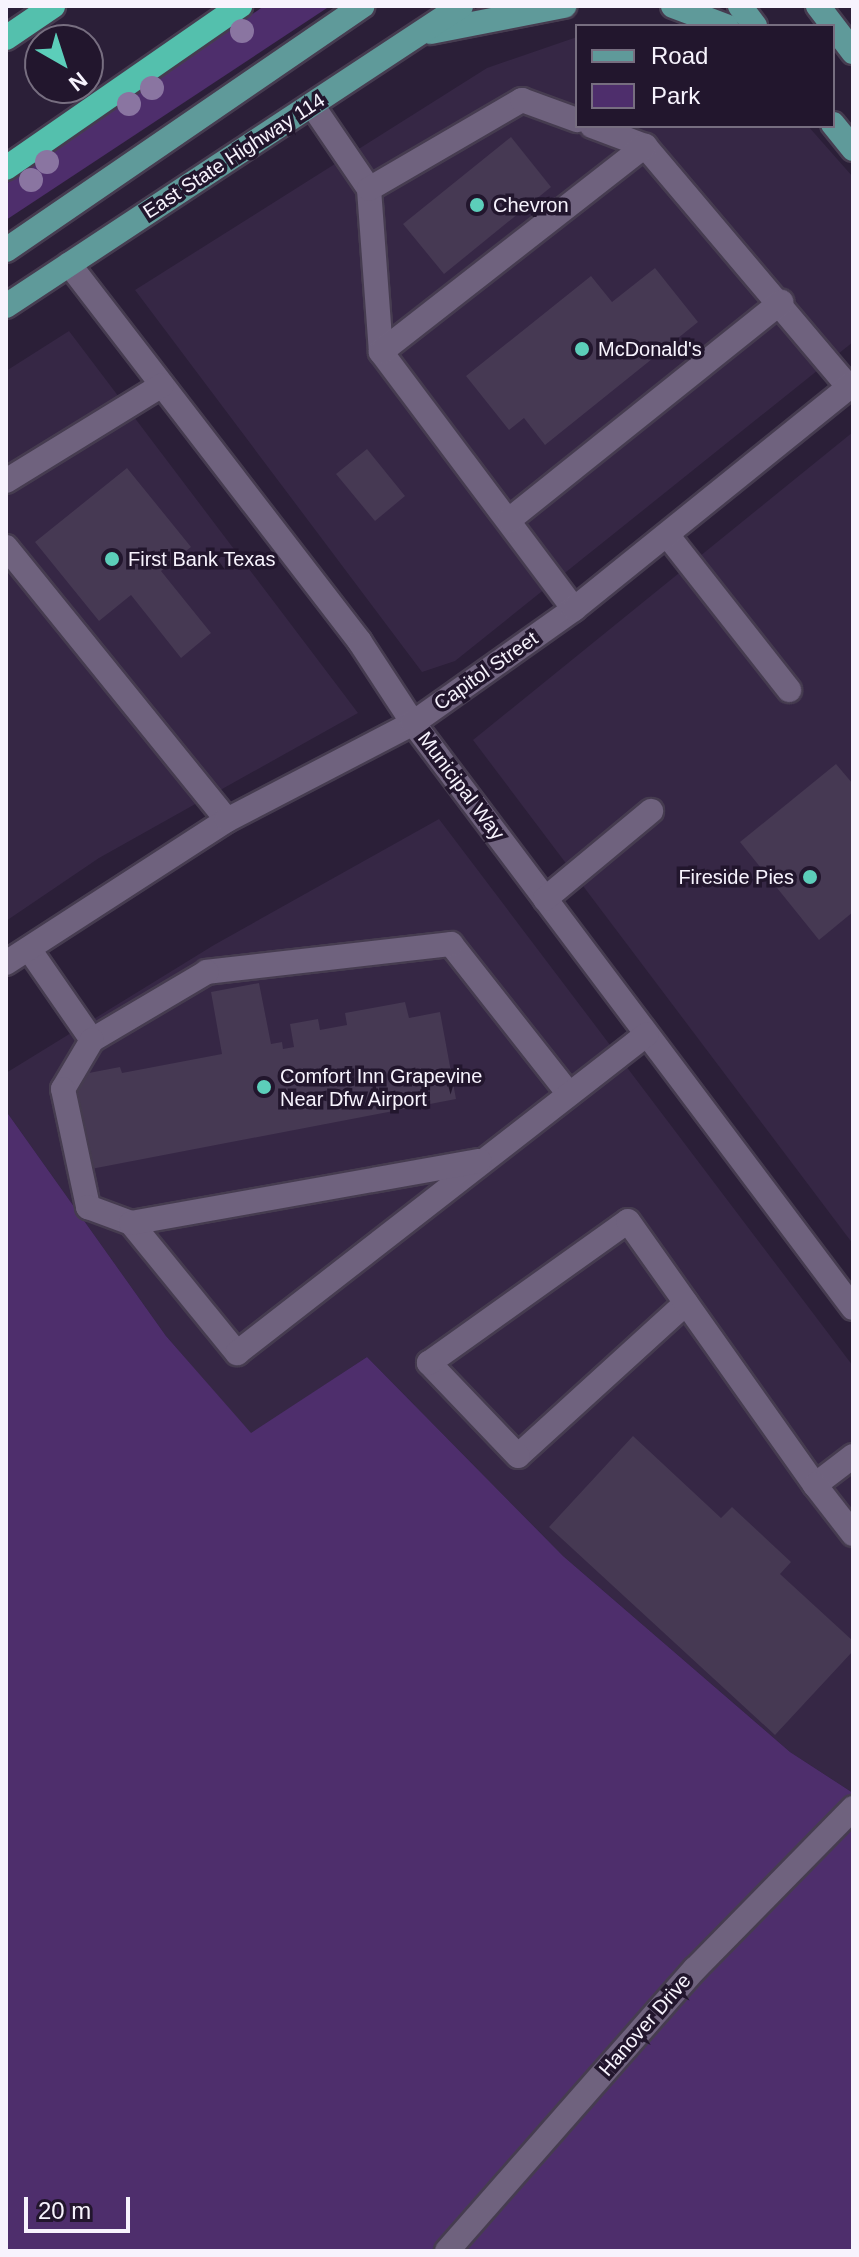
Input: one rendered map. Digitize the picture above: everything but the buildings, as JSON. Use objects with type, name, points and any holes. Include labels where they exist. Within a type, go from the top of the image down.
[{"type":"highway","points":[[6,38],[53,6]]},
{"type":"highway","points":[[6,168],[240,6]]},
{"type":"main road","points":[[6,250],[363,6]]},
{"type":"main road","name":"East State Highway 114","points":[[6,306],[461,6]]},
{"type":"main road","points":[[421,34],[564,6]]},
{"type":"main road","points":[[673,6],[721,24]]},
{"type":"main road","points":[[740,6],[754,24]]},
{"type":"main road","points":[[835,27],[853,52]]},
{"type":"main road","points":[[835,126],[853,149]]},
{"type":"street","points":[[369,189],[522,100],[575,119]]},
{"type":"street","points":[[312,105],[369,189],[381,352],[574,609]]},
{"type":"street","points":[[597,128],[645,146],[851,385]]},
{"type":"street","points":[[381,352],[645,146]]},
{"type":"street","name":"Municipal Way","points":[[69,264],[360,642],[413,723],[853,1308]]},
{"type":"street","points":[[509,520],[781,302]]},
{"type":"street","points":[[6,481],[162,385]]},
{"type":"street","name":"Capitol Street","points":[[6,963],[227,820],[413,723],[574,609],[851,385]]},
{"type":"street","points":[[668,536],[789,690]]},
{"type":"street","points":[[6,547],[227,820]]},
{"type":"street","points":[[545,899],[651,811]]},
{"type":"street","points":[[569,1094],[451,944],[207,972],[92,1040],[63,1089],[88,1207],[131,1223],[237,1353],[647,1034]]},
{"type":"street","points":[[29,949],[92,1040]]},
{"type":"street","points":[[131,1223],[486,1160]]},
{"type":"street","points":[[686,1303],[518,1456],[429,1363],[628,1221],[853,1534]]},
{"type":"street","points":[[815,1485],[853,1456]]},
{"type":"street","name":"Hanover Drive","points":[[447,2251],[695,1969],[853,1808]]},
{"type":"shaded area","points":[[575,38],[575,128],[810,128],[853,177],[853,342],[455,661],[422,672],[135,290],[487,68]]},
{"type":"shaded area","points":[[69,331],[358,713],[99,858],[6,921],[6,371]]},
{"type":"shaded area","points":[[853,432],[853,1244],[473,740]]},
{"type":"shaded area","points":[[439,819],[853,1366],[853,1793],[790,1752],[563,1556],[367,1357],[251,1434],[166,1336],[6,1111],[6,1073],[214,945]]},
{"type":"green space","points":[[264,6],[330,6],[6,220],[6,184]]},
{"type":"green space","points":[[6,1111],[166,1336],[251,1433],[367,1357],[563,1556],[790,1752],[853,1793],[853,2251],[6,2251]]},
{"type":"place","name":"Chevron","points":[[477,205]]},
{"type":"place","name":"McDonald's","points":[[582,349]]},
{"type":"place","name":"First Bank Texas","points":[[112,559]]},
{"type":"place","name":"Fireside Pies","points":[[810,877]]},
{"type":"place","name":"Comfort Inn Grapevine Near Dfw Airport","points":[[264,1087]]}]
